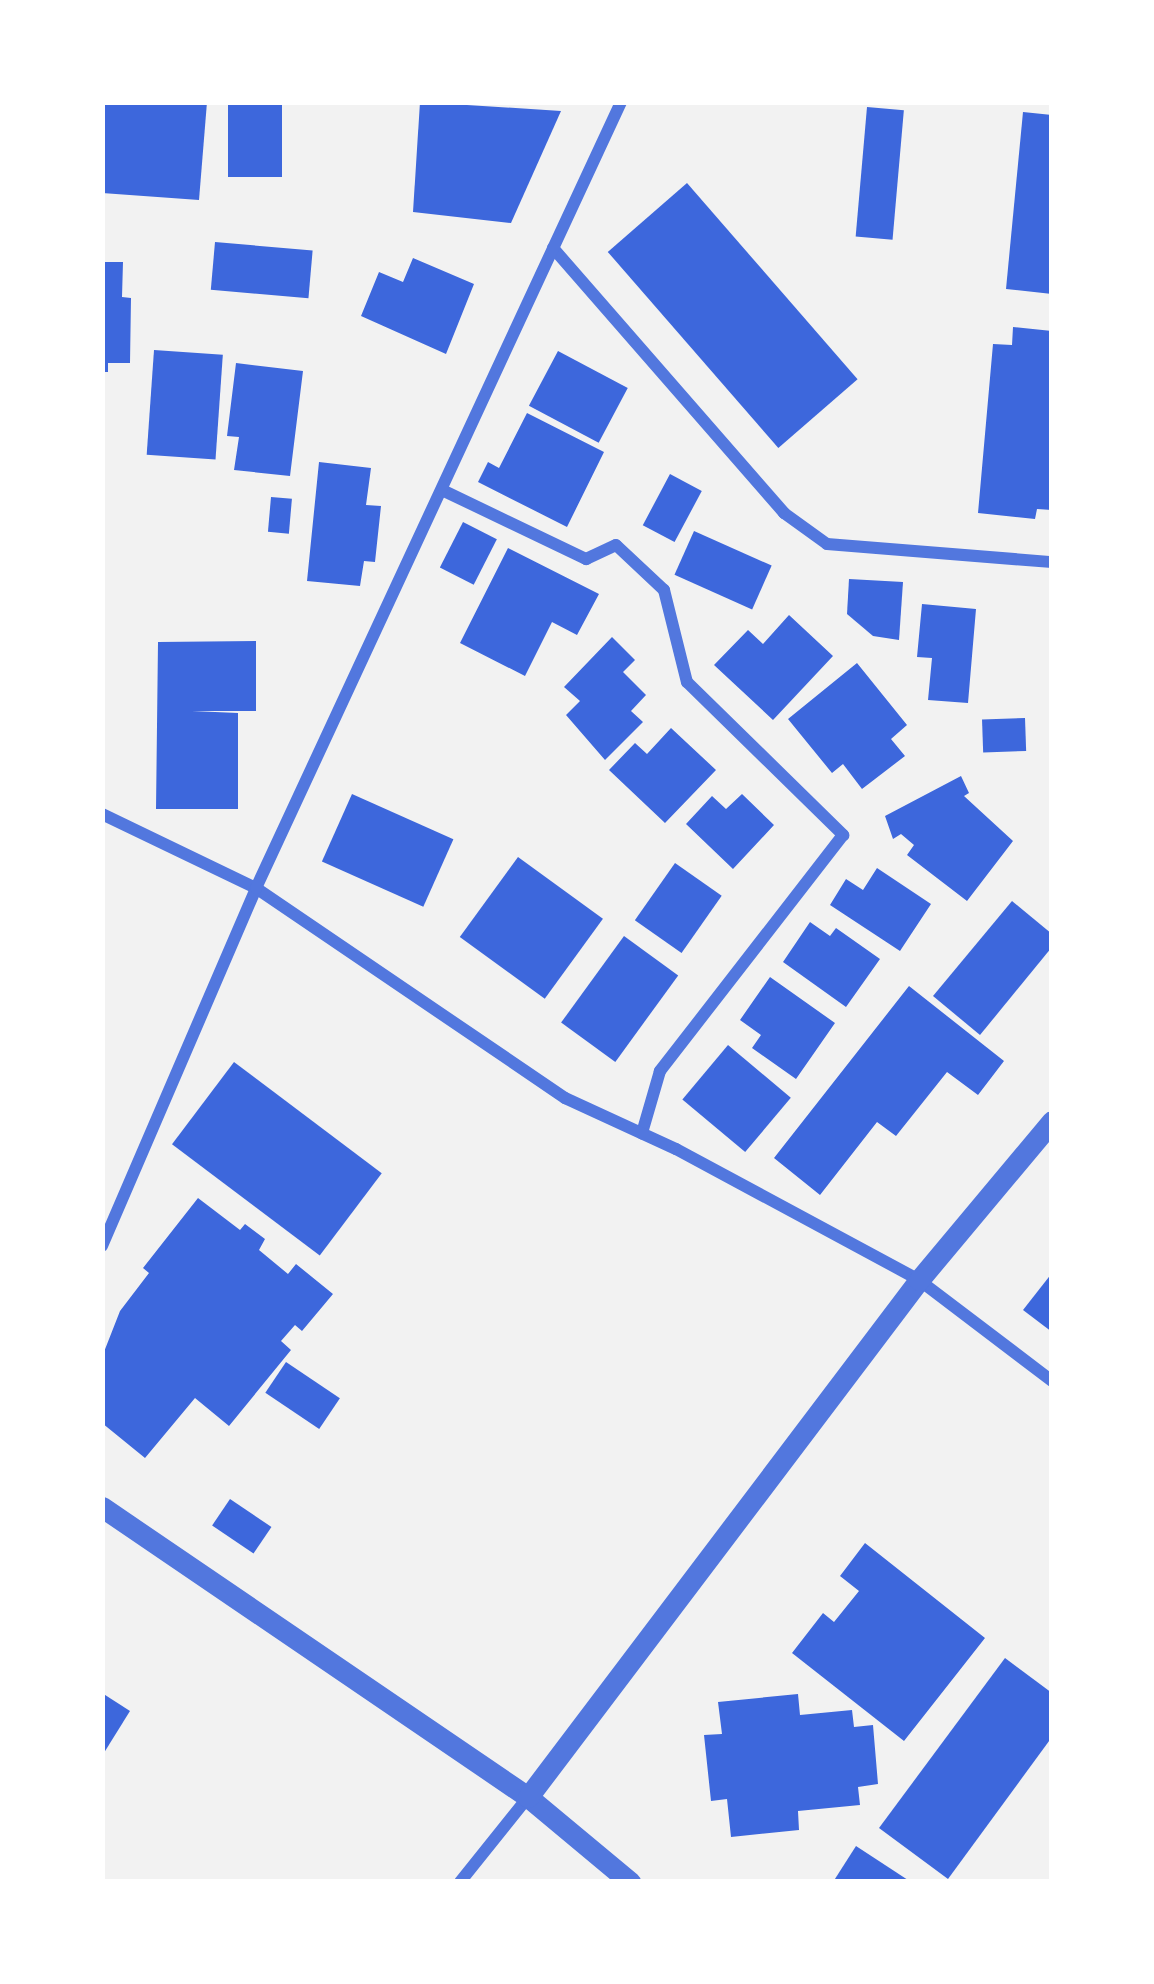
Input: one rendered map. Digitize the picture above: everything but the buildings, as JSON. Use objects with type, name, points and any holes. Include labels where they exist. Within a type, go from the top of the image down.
[{"type":"street","points":[[102,1246],[256,888],[621,102]]},
{"type":"street","points":[[553,248],[784,513],[827,544],[1052,562]]},
{"type":"street","points":[[442,490],[586,559],[616,545],[664,590],[687,682],[843,836],[660,1071],[642,1133]]},
{"type":"street","points":[[102,814],[256,888],[566,1098],[642,1133],[919,1280],[1052,1382]]},
{"type":"street","points":[[460,1882],[919,1280],[1052,1121]]},
{"type":"street","points":[[102,1507],[528,1797],[630,1882]]}]
